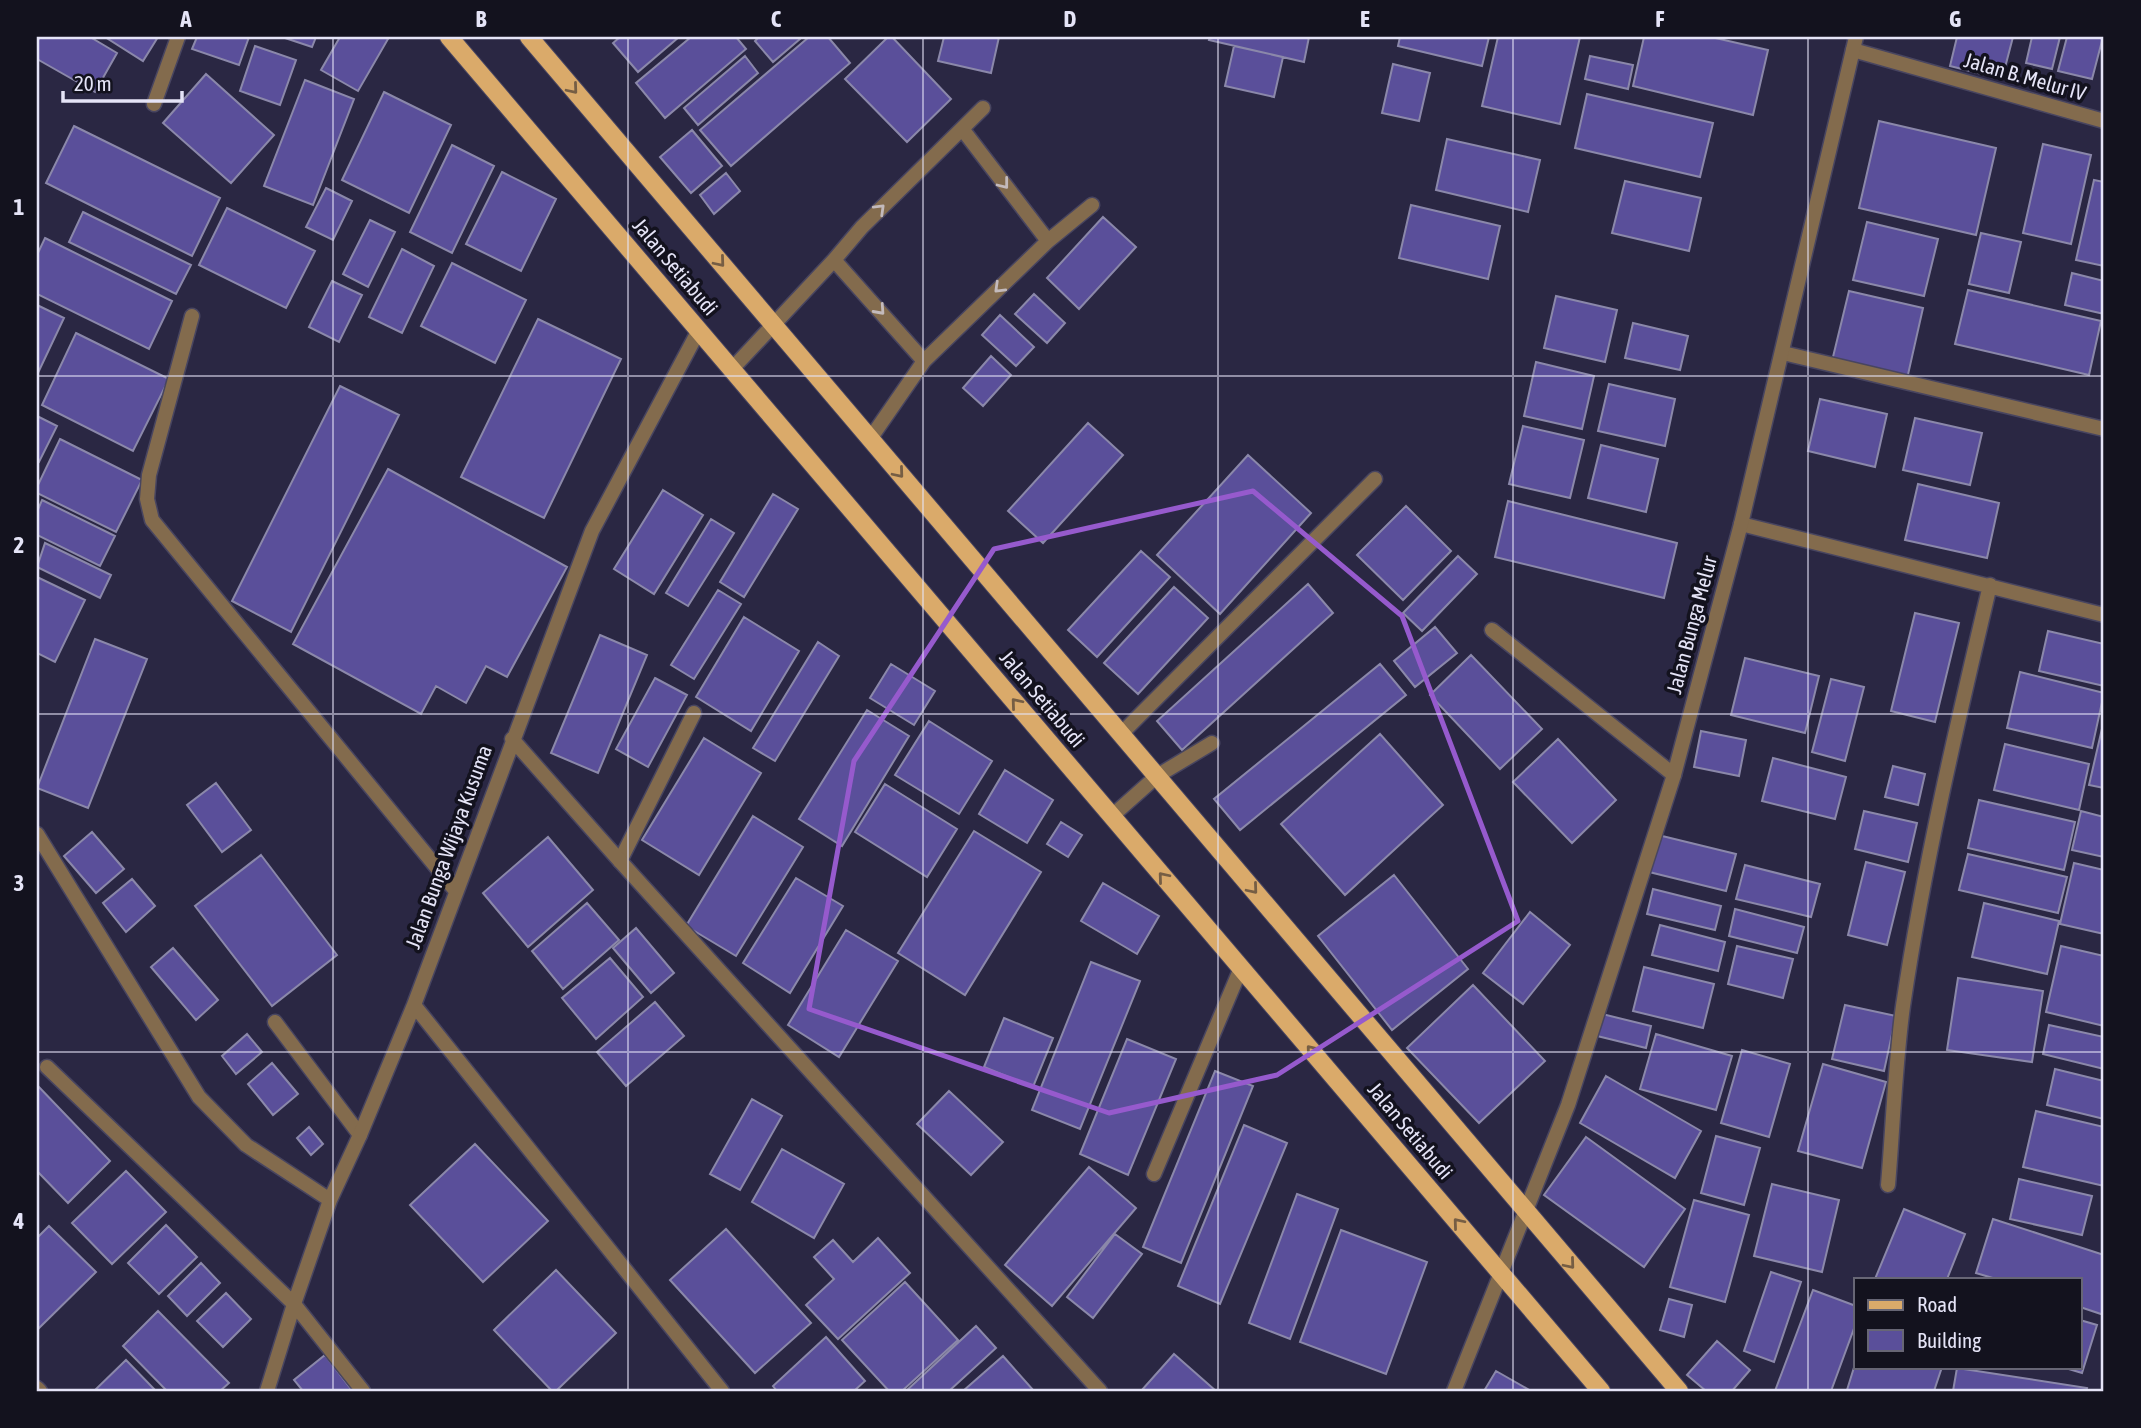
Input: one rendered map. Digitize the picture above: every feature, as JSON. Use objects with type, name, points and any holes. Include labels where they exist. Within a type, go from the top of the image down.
[{"type":"main road","name":"Jalan Setiabudi","points":[[449,37],[1601,1391]]},
{"type":"main road","name":"Jalan Setiabudi","points":[[529,37],[1679,1391]]},
{"type":"street","points":[[154,104],[178,37]]},
{"type":"street","name":"Jalan B. Melur IV","points":[[1855,44],[2104,121]]},
{"type":"street","name":"Jalan Bunga Melur","points":[[1454,1391],[1568,1105],[1674,775],[1741,524],[1855,44]]},
{"type":"street","points":[[732,369],[862,227],[983,108]]},
{"type":"street","points":[[963,130],[1048,241]]},
{"type":"street","points":[[870,439],[924,361],[1048,241],[1093,205]]},
{"type":"street","points":[[834,260],[924,361]]},
{"type":"street","points":[[192,316],[149,475],[147,499],[152,520],[456,891]]},
{"type":"street","name":"Jalan Bunga Wijaya Kusuma","points":[[267,1391],[330,1200],[414,1005],[593,530],[699,330]]},
{"type":"street","points":[[1783,353],[2104,429]]},
{"type":"street","points":[[1121,734],[1374,479]]},
{"type":"street","points":[[1741,524],[2104,614]]},
{"type":"street","points":[[1888,1185],[1903,1009],[1918,915],[1952,743],[1990,585]]},
{"type":"street","points":[[1492,630],[1674,775]]},
{"type":"street","points":[[620,861],[694,713]]},
{"type":"street","points":[[512,739],[1100,1391]]},
{"type":"street","points":[[1112,816],[1157,776],[1212,743]]},
{"type":"street","points":[[37,834],[199,1097],[246,1145],[330,1200]]},
{"type":"street","points":[[1154,1174],[1241,968]]},
{"type":"street","points":[[414,1005],[722,1391]]},
{"type":"street","points":[[275,1022],[360,1135]]},
{"type":"street","points":[[47,1067],[294,1304],[363,1391]]},
{"type":"highlighted area","points":[[1253,491],[1402,616],[1518,921],[1277,1075],[1109,1113],[809,1009],[854,761],[994,549]]},
{"type":"building","points":[[40,37],[90,37],[117,53],[95,92],[37,59],[37,42]]},
{"type":"building","points":[[105,37],[158,37],[143,61]]},
{"type":"building","points":[[197,37],[249,37],[239,65],[192,49]]},
{"type":"building","points":[[282,37],[316,37],[312,47]]},
{"type":"building","points":[[340,37],[388,39],[358,91],[321,70]]},
{"type":"building","points":[[620,37],[679,37],[638,72],[613,43]]},
{"type":"building","points":[[691,37],[736,37],[746,49],[665,118],[636,83]]},
{"type":"building","points":[[759,37],[800,39],[773,62],[755,41]]},
{"type":"building","points":[[809,37],[828,37],[850,63],[731,166],[700,130]]},
{"type":"building","points":[[888,37],[892,37],[951,99],[907,142],[845,79]]},
{"type":"building","points":[[944,37],[999,37],[991,73],[938,61]]},
{"type":"building","points":[[1210,37],[1309,37],[1304,62],[1209,40]]},
{"type":"building","points":[[1400,37],[1489,37],[1482,66],[1398,46]]},
{"type":"building","points":[[1498,37],[1580,37],[1560,124],[1482,106]]},
{"type":"building","points":[[1644,37],[1711,37],[1768,50],[1753,115],[1633,86]]},
{"type":"building","points":[[1957,37],[2013,37],[2002,79],[1950,66]]},
{"type":"building","points":[[2032,37],[2060,37],[2052,69],[2026,63]]},
{"type":"building","points":[[2067,37],[2103,37],[2092,79],[2058,71]]},
{"type":"building","points":[[255,46],[296,60],[280,105],[240,91]]},
{"type":"building","points":[[1234,46],[1283,57],[1274,97],[1225,86]]},
{"type":"building","points":[[745,56],[758,73],[698,125],[684,108]]},
{"type":"building","points":[[1590,56],[1633,65],[1628,89],[1585,79]]},
{"type":"building","points":[[1393,64],[1430,73],[1419,121],[1382,113]]},
{"type":"building","points":[[206,74],[274,135],[231,183],[163,123]]},
{"type":"building","points":[[305,80],[354,99],[313,205],[264,186]]},
{"type":"building","points":[[384,92],[451,125],[409,213],[342,180]]},
{"type":"building","points":[[1587,94],[1713,123],[1700,177],[1575,148]]},
{"type":"building","points":[[1879,121],[1996,148],[1976,235],[1859,208]]},
{"type":"building","points":[[74,126],[220,198],[192,256],[46,183]]},
{"type":"building","points":[[692,130],[722,166],[691,193],[660,157]]},
{"type":"building","points":[[1447,139],[1540,160],[1528,212],[1436,190]]},
{"type":"building","points":[[2043,144],[2091,155],[2071,244],[2023,233]]},
{"type":"building","points":[[452,145],[494,166],[452,253],[410,232]]},
{"type":"building","points":[[502,172],[556,199],[521,271],[466,244]]},
{"type":"building","points":[[726,173],[740,191],[714,214],[700,195]]},
{"type":"building","points":[[2094,180],[2104,182],[2104,266],[2076,260]]},
{"type":"building","points":[[1625,181],[1701,198],[1689,251],[1612,233]]},
{"type":"building","points":[[326,188],[352,201],[333,240],[306,227]]},
{"type":"building","points":[[1411,205],[1500,226],[1488,279],[1399,258]]},
{"type":"building","points":[[227,208],[315,251],[286,308],[199,265]]},
{"type":"building","points":[[83,212],[191,265],[176,294],[69,242]]},
{"type":"building","points":[[1103,217],[1136,247],[1079,309],[1047,278]]},
{"type":"building","points":[[370,220],[395,232],[368,287],[343,274]]},
{"type":"building","points":[[1867,222],[1938,239],[1924,296],[1853,280]]},
{"type":"building","points":[[1981,233],[2021,242],[2009,293],[1969,284]]},
{"type":"building","points":[[45,238],[172,301],[149,349],[37,294],[37,255]]},
{"type":"building","points":[[402,249],[434,266],[402,333],[369,317]]},
{"type":"building","points":[[452,263],[526,300],[495,363],[421,326]]},
{"type":"building","points":[[2072,273],[2104,281],[2104,314],[2065,305]]},
{"type":"building","points":[[332,281],[362,295],[339,342],[309,327]]},
{"type":"building","points":[[1968,290],[2101,321],[2089,375],[1955,344]]},
{"type":"building","points":[[1849,291],[1923,308],[1907,379],[1832,361]]},
{"type":"building","points":[[1034,294],[1065,323],[1047,343],[1015,314]]},
{"type":"building","points":[[1556,296],[1617,310],[1605,362],[1544,348]]},
{"type":"building","points":[[37,305],[64,318],[37,375]]},
{"type":"building","points":[[1000,315],[1034,347],[1016,366],[982,335]]},
{"type":"building","points":[[538,319],[621,359],[544,518],[461,477]]},
{"type":"building","points":[[1633,323],[1688,336],[1680,370],[1625,358]]},
{"type":"building","points":[[76,333],[169,379],[133,451],[42,405]]},
{"type":"building","points":[[991,356],[1011,375],[983,406],[963,388]]},
{"type":"building","points":[[1536,362],[1594,376],[1582,429],[1524,416]]},
{"type":"building","points":[[1609,384],[1675,399],[1665,446],[1598,431]]},
{"type":"building","points":[[340,386],[399,415],[291,632],[232,601]]},
{"type":"building","points":[[1820,399],[1887,414],[1875,467],[1808,451]]},
{"type":"building","points":[[37,416],[57,426],[39,462],[37,461]]},
{"type":"building","points":[[1915,418],[1982,433],[1970,485],[1903,470]]},
{"type":"building","points":[[1088,423],[1123,455],[1043,543],[1008,511]]},
{"type":"building","points":[[1523,426],[1584,440],[1570,498],[1509,484]]},
{"type":"building","points":[[60,439],[142,480],[116,532],[37,493],[37,487]]},
{"type":"building","points":[[1601,445],[1658,459],[1646,512],[1588,498]]},
{"type":"building","points":[[1248,455],[1311,513],[1220,614],[1157,555]]},
{"type":"building","points":[[388,469],[567,567],[507,677],[486,666],[466,703],[436,686],[421,714],[293,644]]},
{"type":"building","points":[[1918,484],[1999,503],[1987,558],[1905,540]]},
{"type":"building","points":[[663,490],[703,515],[654,594],[614,569]]},
{"type":"building","points":[[773,494],[798,509],[744,597],[720,582]]},
{"type":"building","points":[[42,500],[115,536],[100,566],[37,535],[37,512]]},
{"type":"building","points":[[1508,501],[1677,543],[1664,598],[1495,557]]},
{"type":"building","points":[[1406,506],[1451,551],[1403,600],[1357,555]]},
{"type":"building","points":[[711,519],[734,533],[688,606],[666,593]]},
{"type":"building","points":[[45,543],[111,575],[100,598],[37,567]]},
{"type":"building","points":[[1141,551],[1170,577],[1097,657],[1068,630]]},
{"type":"building","points":[[1458,556],[1477,574],[1422,631],[1403,613]]},
{"type":"building","points":[[37,577],[85,600],[55,662],[37,653]]},
{"type":"building","points":[[1308,584],[1333,613],[1182,750],[1157,721]]},
{"type":"building","points":[[1174,587],[1208,618],[1138,694],[1104,663]]},
{"type":"building","points":[[718,590],[741,604],[694,679],[671,665]]},
{"type":"building","points":[[1915,613],[1959,623],[1935,722],[1891,711]]},
{"type":"building","points":[[744,617],[799,651],[751,731],[696,697]]},
{"type":"building","points":[[1435,627],[1457,653],[1415,687],[1394,661]]},
{"type":"building","points":[[2048,631],[2104,644],[2104,686],[2039,671]]},
{"type":"building","points":[[600,635],[647,655],[598,773],[551,753]]},
{"type":"building","points":[[95,639],[147,659],[88,808],[37,788]]},
{"type":"building","points":[[818,642],[839,656],[775,761],[753,748]]},
{"type":"building","points":[[1471,655],[1542,729],[1500,769],[1430,695]]},
{"type":"building","points":[[1745,658],[1819,676],[1805,733],[1731,715]]},
{"type":"building","points":[[891,664],[935,691],[914,725],[870,698]]},
{"type":"building","points":[[1380,664],[1406,695],[1240,830],[1214,799]]},
{"type":"building","points":[[2020,672],[2104,693],[2092,748],[2007,728]]},
{"type":"building","points":[[655,678],[687,695],[648,767],[616,749]]},
{"type":"building","points":[[1831,679],[1864,687],[1845,761],[1812,752]]},
{"type":"building","points":[[867,710],[909,736],[842,846],[799,819]]},
{"type":"building","points":[[2104,720],[2104,788],[2089,785]]},
{"type":"building","points":[[929,721],[992,761],[959,814],[895,775]]},
{"type":"building","points":[[1701,731],[1746,740],[1739,776],[1694,767]]},
{"type":"building","points":[[1380,734],[1443,805],[1345,895],[1281,824]]},
{"type":"building","points":[[704,738],[761,773],[699,875],[642,840]]},
{"type":"building","points":[[1558,739],[1616,800],[1572,843],[1513,782]]},
{"type":"building","points":[[2005,744],[2089,764],[2079,810],[1994,790]]},
{"type":"building","points":[[1773,758],[1846,777],[1835,819],[1762,801]]},
{"type":"building","points":[[1893,766],[1925,774],[1918,805],[1885,797]]},
{"type":"building","points":[[1005,770],[1053,800],[1027,843],[979,814]]},
{"type":"building","points":[[216,783],[251,830],[222,852],[187,805]]},
{"type":"building","points":[[885,784],[957,829],[927,877],[855,832]]},
{"type":"building","points":[[1979,800],[2075,822],[2064,870],[1968,848]]},
{"type":"building","points":[[1864,811],[1917,823],[1908,862],[1855,849]]},
{"type":"building","points":[[2081,811],[2104,817],[2104,857],[2072,850]]},
{"type":"building","points":[[753,816],[803,847],[736,956],[686,926]]},
{"type":"building","points":[[1061,822],[1082,835],[1068,857],[1047,844]]},
{"type":"building","points":[[974,831],[1041,872],[965,995],[898,953]]},
{"type":"building","points":[[92,832],[124,869],[96,893],[64,856]]},
{"type":"building","points":[[1654,834],[1736,854],[1726,891],[1645,871]]},
{"type":"building","points":[[548,837],[593,890],[528,947],[483,893]]},
{"type":"building","points":[[1968,854],[2067,877],[2058,913],[1959,890]]},
{"type":"building","points":[[261,855],[337,955],[272,1006],[195,906]]},
{"type":"building","points":[[1866,862],[1905,872],[1887,945],[1848,935]]},
{"type":"building","points":[[2074,863],[2104,870],[2104,934],[2060,924]]},
{"type":"building","points":[[1745,865],[1820,884],[1811,917],[1736,899]]},
{"type":"building","points":[[1394,875],[1468,969],[1392,1030],[1318,936]]},
{"type":"building","points":[[796,878],[843,906],[790,993],[743,963]]},
{"type":"building","points":[[132,879],[155,906],[126,932],[103,903]]},
{"type":"building","points":[[1103,883],[1159,916],[1137,954],[1081,921]]},
{"type":"building","points":[[1653,889],[1721,906],[1715,930],[1647,914]]},
{"type":"building","points":[[587,903],[619,940],[563,989],[532,951]]},
{"type":"building","points":[[1984,903],[2059,921],[2047,974],[1972,957]]},
{"type":"building","points":[[1735,909],[1804,927],[1797,953],[1729,936]]},
{"type":"building","points":[[1530,912],[1570,945],[1523,1004],[1483,973]]},
{"type":"building","points":[[1660,925],[1725,942],[1718,971],[1652,955]]},
{"type":"building","points":[[636,928],[674,973],[651,993],[613,948]]},
{"type":"building","points":[[846,930],[898,961],[839,1057],[788,1025]]},
{"type":"building","points":[[1737,946],[1793,959],[1783,998],[1728,984]]},
{"type":"building","points":[[2061,946],[2104,956],[2104,1026],[2046,1012]]},
{"type":"building","points":[[173,948],[218,1000],[196,1020],[151,967]]},
{"type":"building","points":[[610,958],[643,997],[596,1039],[562,998]]},
{"type":"building","points":[[1091,962],[1140,981],[1080,1129],[1032,1110]]},
{"type":"building","points":[[1644,967],[1714,984],[1703,1028],[1633,1011]]},
{"type":"building","points":[[1958,978],[2043,991],[2032,1062],[1947,1050]]},
{"type":"building","points":[[1473,985],[1545,1061],[1479,1123],[1407,1048]]},
{"type":"building","points":[[655,1002],[684,1036],[626,1086],[597,1052]]},
{"type":"building","points":[[1845,1005],[1896,1016],[1884,1071],[1832,1059]]},
{"type":"building","points":[[1598,1013],[1651,1026],[1646,1048],[1593,1035]]},
{"type":"building","points":[[1004,1018],[1053,1038],[1033,1087],[984,1067]]},
{"type":"building","points":[[2049,1025],[2104,1037],[2104,1069],[2043,1054]]},
{"type":"building","points":[[247,1034],[262,1052],[236,1074],[222,1056]]},
{"type":"building","points":[[1656,1034],[1732,1056],[1716,1110],[1640,1089]]},
{"type":"building","points":[[1127,1039],[1176,1059],[1128,1175],[1080,1154]]},
{"type":"building","points":[[1742,1050],[1790,1064],[1769,1137],[1721,1123]]},
{"type":"building","points":[[272,1063],[298,1094],[273,1115],[248,1084]]},
{"type":"building","points":[[1823,1064],[1886,1082],[1862,1168],[1798,1151]]},
{"type":"building","points":[[2055,1069],[2104,1081],[2104,1119],[2047,1105]]},
{"type":"building","points":[[1215,1071],[1253,1086],[1181,1263],[1143,1247]]},
{"type":"building","points":[[1606,1076],[1701,1131],[1675,1178],[1580,1123]]},
{"type":"building","points":[[37,1085],[110,1161],[68,1203],[37,1171]]},
{"type":"building","points":[[949,1091],[1003,1142],[971,1175],[917,1124]]},
{"type":"building","points":[[752,1099],[782,1116],[740,1190],[710,1174]]},
{"type":"building","points":[[2036,1111],[2104,1127],[2104,1186],[2023,1167]]},
{"type":"building","points":[[1244,1125],[1287,1143],[1220,1304],[1178,1286]]},
{"type":"building","points":[[309,1127],[323,1144],[311,1155],[297,1138]]},
{"type":"building","points":[[1716,1136],[1760,1148],[1744,1205],[1701,1193]]},
{"type":"building","points":[[1586,1137],[1685,1209],[1644,1267],[1544,1195]]},
{"type":"building","points":[[475,1144],[548,1221],[483,1282],[410,1205]]},
{"type":"building","points":[[782,1149],[844,1184],[814,1238],[752,1202]]},
{"type":"building","points":[[1089,1167],[1136,1208],[1052,1306],[1005,1265]]},
{"type":"building","points":[[126,1171],[166,1212],[112,1264],[72,1223]]},
{"type":"building","points":[[2019,1179],[2092,1196],[2082,1235],[2010,1219]]},
{"type":"building","points":[[1772,1184],[1839,1200],[1822,1272],[1754,1256]]},
{"type":"building","points":[[1297,1194],[1338,1209],[1290,1339],[1249,1323]]},
{"type":"building","points":[[1694,1200],[1749,1215],[1725,1302],[1670,1287]]},
{"type":"building","points":[[1904,1209],[1965,1234],[1947,1278],[1875,1278]]},
{"type":"building","points":[[1993,1219],[2104,1255],[2104,1315],[2082,1308],[2082,1278],[1993,1278],[1976,1273]]},
{"type":"building","points":[[166,1225],[197,1257],[159,1294],[128,1263]]},
{"type":"building","points":[[49,1226],[96,1272],[37,1330],[37,1238]]},
{"type":"building","points":[[726,1229],[811,1323],[755,1373],[670,1280]]},
{"type":"building","points":[[1341,1230],[1427,1262],[1386,1374],[1300,1342]]},
{"type":"building","points":[[1115,1234],[1142,1254],[1093,1318],[1067,1297]]},
{"type":"building","points":[[878,1238],[910,1273],[838,1339],[806,1305],[834,1279],[814,1257],[833,1240],[853,1262]]},
{"type":"building","points":[[201,1263],[220,1283],[187,1316],[168,1296]]},
{"type":"building","points":[[556,1270],[616,1333],[556,1391],[552,1391],[494,1330]]},
{"type":"building","points":[[1771,1272],[1801,1282],[1774,1362],[1744,1351]]},
{"type":"building","points":[[905,1282],[958,1340],[902,1391],[889,1391],[842,1340]]},
{"type":"building","points":[[1813,1290],[1854,1305],[1854,1328],[1831,1391],[1775,1391]]},
{"type":"building","points":[[226,1293],[251,1319],[223,1347],[197,1321]]},
{"type":"building","points":[[1669,1299],[1692,1305],[1684,1337],[1660,1330]]},
{"type":"building","points":[[158,1311],[229,1383],[220,1391],[167,1391],[123,1346]]},
{"type":"building","points":[[2082,1321],[2097,1325],[2082,1373],[2065,1368],[2082,1368]]},
{"type":"building","points":[[976,1326],[996,1348],[949,1391],[906,1391]]},
{"type":"building","points":[[826,1337],[865,1381],[854,1391],[777,1391],[773,1386]]},
{"type":"building","points":[[1717,1341],[1750,1370],[1732,1391],[1706,1391],[1687,1375]]},
{"type":"building","points":[[1174,1354],[1216,1391],[1141,1391]]},
{"type":"building","points":[[325,1355],[351,1389],[303,1391],[294,1380]]},
{"type":"building","points":[[1003,1356],[1034,1391],[963,1391]]},
{"type":"building","points":[[126,1360],[156,1391],[94,1391]]},
{"type":"building","points":[[1854,1367],[1942,1368],[1934,1391],[1847,1390]]},
{"type":"building","points":[[1957,1368],[2087,1388],[2086,1391],[1953,1391]]},
{"type":"building","points":[[1496,1371],[1531,1391],[1484,1391]]}]
